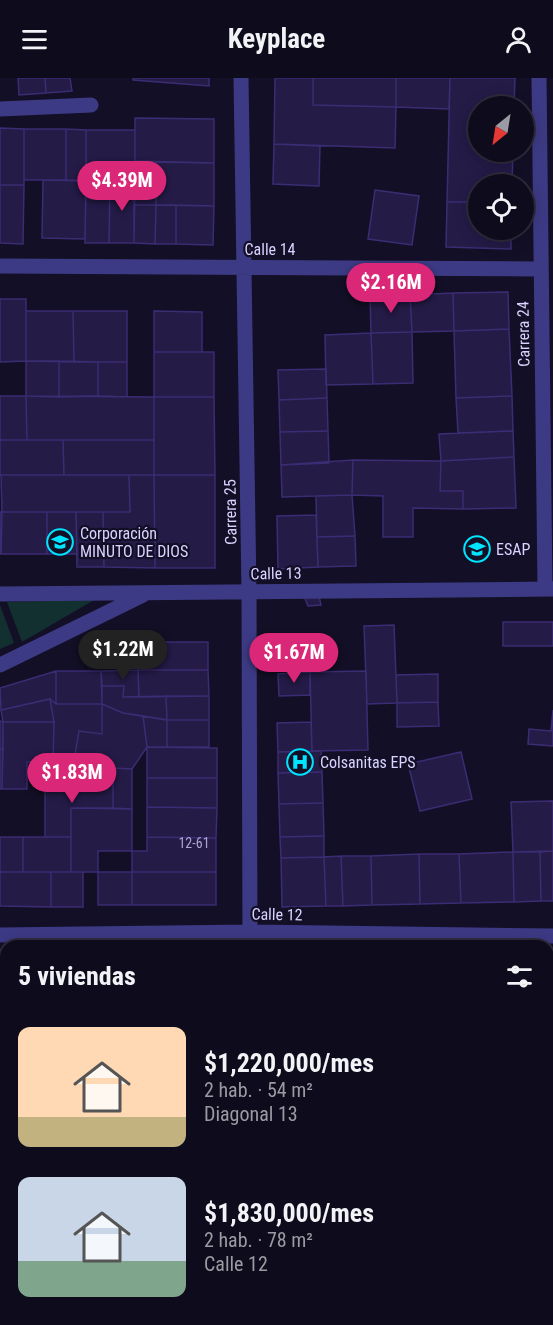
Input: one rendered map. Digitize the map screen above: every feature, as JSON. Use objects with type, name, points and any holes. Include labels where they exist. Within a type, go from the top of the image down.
[{"type":"street","name":"Carrera 25","points":[[241,78],[249,592],[250,939]]},
{"type":"street","name":"Carrera 24","points":[[539,78],[540,268],[549,589]]},
{"type":"street","points":[[0,109],[91,105]]},
{"type":"street","name":"Calle 14","points":[[0,266],[540,268]]},
{"type":"street","name":"Calle 13","points":[[0,594],[549,589]]},
{"type":"street","points":[[0,665],[148,593]]},
{"type":"street","name":"Calle 12","points":[[0,935],[250,939],[553,936]]},
{"type":"green space","points":[[94,600],[22,642],[7,602]]},
{"type":"green space","points":[[0,605],[14,643],[0,649]]},
{"type":"building","points":[[18,78],[45,78],[46,93],[19,95]]},
{"type":"building","points":[[45,78],[70,78],[72,91],[46,93]]},
{"type":"building","points":[[133,78],[209,78],[209,86],[133,80]]},
{"type":"building","points":[[275,78],[313,78],[313,105],[396,107],[395,148],[274,144]]},
{"type":"building","points":[[313,78],[396,78],[396,107],[313,105]]},
{"type":"building","points":[[396,78],[450,78],[449,109],[396,107]]},
{"type":"building","points":[[450,78],[515,78],[514,96],[468,96],[468,162],[513,162],[512,174],[468,174],[468,202],[447,202]]},
{"type":"building","points":[[135,118],[214,119],[214,163],[135,161]]},
{"type":"building","points":[[0,128],[24,129],[24,185],[0,185]]},
{"type":"building","points":[[24,129],[66,129],[66,180],[24,180]]},
{"type":"building","points":[[66,129],[86,130],[86,181],[66,180]]},
{"type":"building","points":[[86,130],[135,130],[135,181],[86,181]]},
{"type":"building","points":[[274,144],[320,146],[319,186],[273,184]]},
{"type":"building","points":[[135,161],[156,162],[156,205],[134,205]]},
{"type":"building","points":[[156,162],[214,163],[214,206],[156,205]]},
{"type":"building","points":[[43,180],[86,181],[85,239],[42,238]]},
{"type":"building","points":[[86,181],[110,181],[109,243],[85,243]]},
{"type":"building","points":[[110,181],[135,181],[134,243],[109,243]]},
{"type":"building","points":[[0,185],[24,185],[23,244],[0,243]]},
{"type":"building","points":[[375,190],[419,196],[412,245],[368,239]]},
{"type":"building","points":[[447,202],[468,202],[468,240],[511,240],[511,249],[446,247]]},
{"type":"building","points":[[134,205],[156,205],[155,244],[134,243]]},
{"type":"building","points":[[156,205],[176,205],[176,244],[155,244]]},
{"type":"building","points":[[176,205],[214,206],[213,245],[176,244]]},
{"type":"building","points":[[508,292],[509,329],[454,331],[453,293]]},
{"type":"building","points":[[453,293],[454,331],[412,332],[410,295]]},
{"type":"building","points":[[410,295],[412,332],[371,333],[370,296]]},
{"type":"building","points":[[0,299],[26,299],[26,361],[0,362]]},
{"type":"building","points":[[26,311],[73,311],[74,362],[26,361]]},
{"type":"building","points":[[73,311],[127,311],[127,362],[74,362]]},
{"type":"building","points":[[154,311],[202,312],[202,352],[154,352]]},
{"type":"building","points":[[509,329],[512,396],[456,398],[454,331]]},
{"type":"building","points":[[412,332],[413,383],[373,384],[371,333]]},
{"type":"building","points":[[371,333],[373,384],[326,385],[325,335]]},
{"type":"building","points":[[154,352],[214,352],[214,397],[154,397]]},
{"type":"building","points":[[26,361],[59,361],[59,397],[26,396]]},
{"type":"building","points":[[59,361],[98,362],[98,396],[59,397]]},
{"type":"building","points":[[98,362],[127,362],[127,397],[98,396]]},
{"type":"building","points":[[326,369],[327,398],[279,400],[278,370]]},
{"type":"building","points":[[0,396],[26,396],[27,440],[0,440]]},
{"type":"building","points":[[26,396],[154,397],[154,440],[27,440]]},
{"type":"building","points":[[512,396],[513,431],[458,433],[456,398]]},
{"type":"building","points":[[154,397],[214,397],[215,475],[154,475]]},
{"type":"building","points":[[327,398],[328,431],[280,432],[279,400]]},
{"type":"building","points":[[328,431],[329,463],[281,465],[280,432]]},
{"type":"building","points":[[513,431],[514,457],[441,461],[439,434]]},
{"type":"building","points":[[0,440],[63,440],[64,475],[0,475]]},
{"type":"building","points":[[63,440],[154,440],[154,475],[64,475]]},
{"type":"building","points":[[514,457],[516,508],[463,509],[463,491],[440,491],[441,461]]},
{"type":"building","points":[[353,460],[441,461],[440,491],[463,491],[463,509],[413,508],[413,537],[383,537],[383,496],[352,495]]},
{"type":"building","points":[[353,460],[352,495],[282,497],[281,465]]},
{"type":"building","points":[[1,475],[129,475],[130,512],[2,512]]},
{"type":"building","points":[[129,475],[154,475],[155,568],[104,567],[103,512],[130,512]]},
{"type":"building","points":[[154,475],[215,475],[215,568],[155,568]]},
{"type":"building","points":[[352,495],[355,536],[317,537],[316,496]]},
{"type":"building","points":[[0,512],[2,512],[1,554],[0,554]]},
{"type":"building","points":[[2,512],[47,512],[47,554],[1,554]]},
{"type":"building","points":[[47,512],[76,512],[77,554],[47,554]]},
{"type":"building","points":[[76,512],[103,512],[104,567],[77,567]]},
{"type":"building","points":[[316,515],[318,567],[278,569],[277,516]]},
{"type":"building","points":[[355,536],[356,566],[318,567],[317,537]]},
{"type":"building","points":[[304,596],[319,596],[321,605],[308,606]]},
{"type":"building","points":[[503,622],[553,622],[553,646],[503,646]]},
{"type":"building","points":[[394,625],[397,703],[367,704],[364,626]]},
{"type":"building","points":[[138,642],[208,642],[208,670],[138,670]]},
{"type":"building","points":[[138,670],[208,670],[209,696],[139,697]]},
{"type":"building","points":[[138,670],[139,697],[123,697],[124,686],[102,686],[101,671]]},
{"type":"building","points":[[56,671],[101,671],[102,704],[56,704]]},
{"type":"building","points":[[56,671],[56,704],[50,699],[1,710],[0,688]]},
{"type":"building","points":[[366,671],[368,750],[312,751],[310,672]]},
{"type":"building","points":[[310,672],[310,695],[279,696],[278,674]]},
{"type":"building","points":[[438,674],[438,702],[397,703],[396,675]]},
{"type":"building","points":[[102,686],[124,686],[123,697],[166,696],[167,720],[123,713],[102,704]]},
{"type":"building","points":[[166,696],[209,696],[209,720],[167,720]]},
{"type":"building","points":[[50,699],[54,722],[3,722],[1,710]]},
{"type":"building","points":[[50,699],[56,704],[102,704],[102,734],[79,731],[74,761],[53,762],[54,722]]},
{"type":"building","points":[[438,702],[439,726],[397,727],[397,703]]},
{"type":"building","points":[[102,704],[123,713],[143,716],[147,747],[132,769],[74,761],[79,731],[102,734]]},
{"type":"building","points":[[553,710],[553,746],[528,744],[529,729],[551,731]]},
{"type":"building","points":[[143,716],[167,720],[167,747],[147,747]]},
{"type":"building","points":[[167,720],[209,720],[209,747],[167,747]]},
{"type":"building","points":[[0,721],[3,722],[3,749],[0,749]]},
{"type":"building","points":[[3,722],[54,722],[53,762],[27,762],[27,789],[2,789]]},
{"type":"building","points":[[311,722],[312,751],[278,752],[277,723]]},
{"type":"building","points":[[147,747],[217,748],[217,778],[147,778]]},
{"type":"building","points":[[0,749],[3,749],[2,789],[0,789]]},
{"type":"building","name":"Colsanitas EPS","points":[[321,751],[322,772],[278,773],[278,752]]},
{"type":"building","points":[[461,752],[472,799],[420,811],[408,764]]},
{"type":"building","points":[[113,768],[132,769],[132,809],[113,808]]},
{"type":"building","points":[[322,772],[323,803],[279,804],[278,773]]},
{"type":"building","points":[[147,778],[217,778],[217,808],[147,807]]},
{"type":"building","points":[[45,783],[113,784],[113,808],[71,808],[71,837],[45,837]]},
{"type":"building","points":[[553,801],[553,851],[513,852],[511,802]]},
{"type":"building","points":[[323,803],[324,836],[280,837],[279,804]]},
{"type":"building","points":[[147,807],[217,808],[216,838],[147,837]]},
{"type":"building","points":[[71,808],[132,809],[132,851],[98,851],[98,872],[71,872]]},
{"type":"building","points":[[324,836],[324,857],[281,858],[280,837]]},
{"type":"building","points":[[0,837],[23,837],[23,872],[0,872]]},
{"type":"building","points":[[23,837],[71,837],[71,872],[23,872]]},
{"type":"building","points":[[147,837],[216,838],[216,872],[132,872],[132,851],[147,851]]},
{"type":"building","points":[[553,851],[553,901],[541,901],[540,852]]},
{"type":"building","points":[[513,852],[514,902],[461,903],[459,854]]},
{"type":"building","points":[[513,852],[540,852],[541,901],[514,902]]},
{"type":"building","points":[[419,854],[459,854],[461,903],[420,904]]},
{"type":"building","points":[[419,854],[420,904],[372,905],[371,856]]},
{"type":"building","points":[[341,856],[371,856],[372,905],[343,906]]},
{"type":"building","points":[[341,856],[343,906],[326,906],[324,857]]},
{"type":"building","points":[[324,857],[326,906],[282,907],[281,858]]},
{"type":"building","points":[[0,872],[51,872],[51,907],[0,906]]},
{"type":"building","points":[[51,872],[83,872],[83,907],[51,907]]},
{"type":"building","points":[[98,872],[132,872],[132,905],[98,905]]},
{"type":"building","points":[[132,872],[216,872],[216,905],[132,905]]},
{"type":"place","name":"Corporación MINUTO DE DIOS","points":[[60,542]]},
{"type":"place","name":"ESAP","points":[[477,549]]},
{"type":"place","name":"Colsanitas EPS","points":[[300,762]]}]
